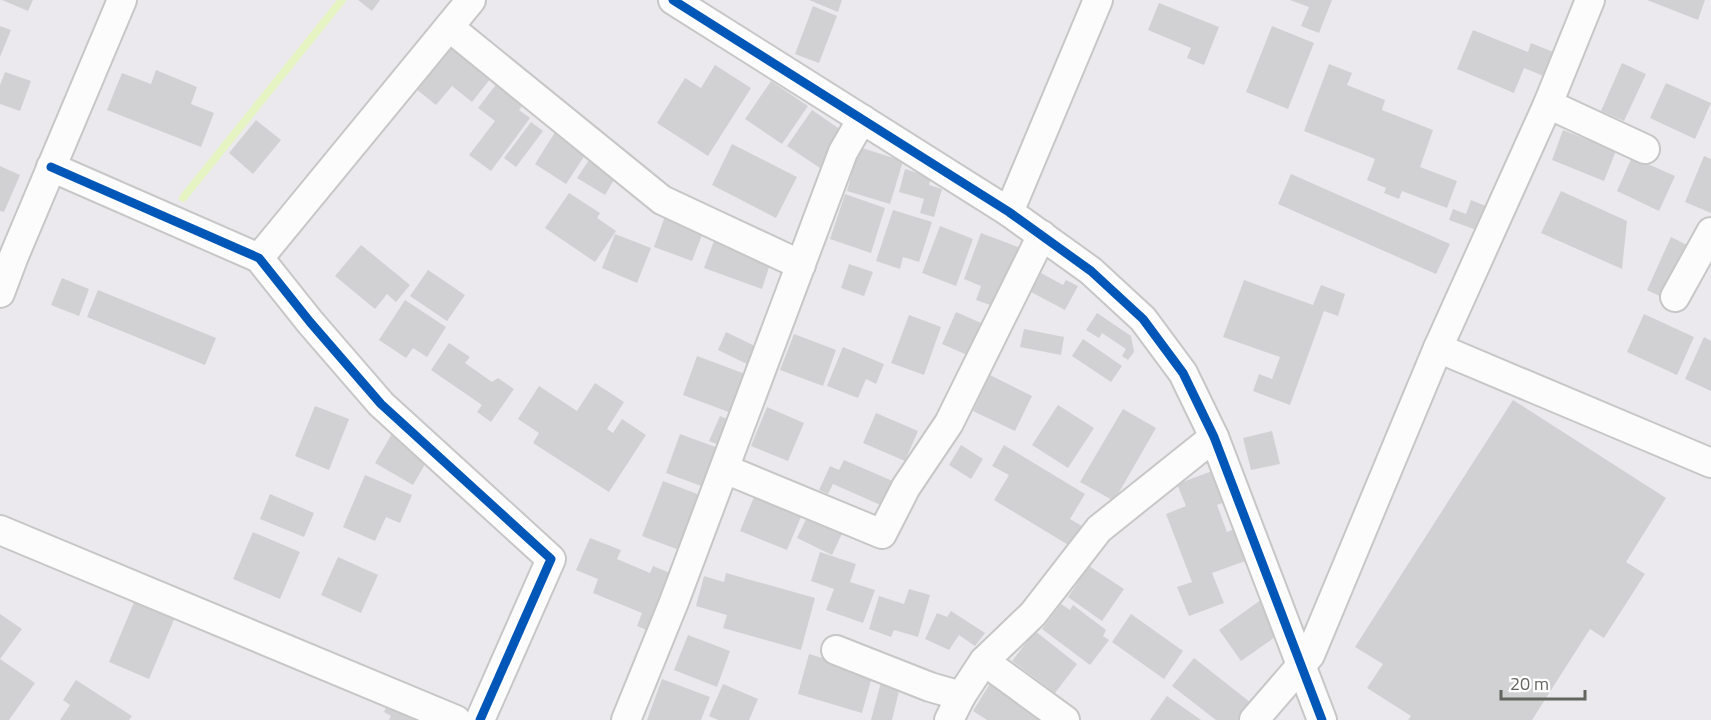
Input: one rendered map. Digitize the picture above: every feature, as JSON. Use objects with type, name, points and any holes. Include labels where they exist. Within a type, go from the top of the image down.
[{"type":"street","points":[[0,293],[122,0]]},
{"type":"street","points":[[259,258],[471,0]]},
{"type":"street","points":[[673,0],[1009,212],[1091,271],[1143,319],[1183,373],[1214,437],[1303,665],[1322,720]]},
{"type":"street","points":[[1009,212],[1098,0]]},
{"type":"street","points":[[1254,720],[1310,656],[1438,348],[1548,104],[1590,0]]},
{"type":"street","points":[[449,27],[662,200],[801,265]]},
{"type":"street","points":[[1548,104],[1645,149]]},
{"type":"street","points":[[626,720],[725,469],[843,152],[862,119]]},
{"type":"street","points":[[51,167],[259,258],[310,322],[381,404],[550,559],[480,720]]},
{"type":"street","points":[[1675,297],[1711,232]]},
{"type":"street","points":[[725,469],[882,534],[906,487],[949,423],[1042,236]]},
{"type":"street","points":[[1438,348],[1711,463]]},
{"type":"street","points":[[836,650],[930,687],[955,708],[984,661],[1033,614],[1099,529],[1214,437]]},
{"type":"street","points":[[0,530],[456,720]]},
{"type":"street","points":[[984,661],[1065,720]]},
{"type":"building","points":[[2,0],[33,0],[28,11]]},
{"type":"building","points":[[358,0],[380,0],[372,11]]},
{"type":"building","points":[[809,0],[842,0],[838,12]]},
{"type":"building","points":[[1290,0],[1332,0],[1319,33],[1301,26],[1309,7]]},
{"type":"building","points":[[1647,0],[1705,0],[1698,20]]},
{"type":"building","points":[[1159,3],[1219,27],[1204,65],[1187,58],[1191,48],[1148,30]]},
{"type":"building","points":[[813,6],[837,16],[819,63],[795,54]]},
{"type":"building","points":[[0,26],[11,30],[0,57]]},
{"type":"building","points":[[1272,26],[1314,43],[1288,109],[1246,92]]},
{"type":"building","points":[[1473,30],[1528,52],[1531,43],[1556,53],[1546,77],[1524,68],[1514,93],[1457,69]]},
{"type":"building","points":[[454,41],[494,74],[472,102],[452,86],[436,105],[415,88]]},
{"type":"building","points":[[1622,63],[1646,74],[1624,121],[1601,111]]},
{"type":"building","points":[[1329,64],[1352,73],[1347,85],[1385,100],[1382,110],[1433,130],[1420,167],[1457,181],[1447,208],[1402,191],[1399,199],[1384,193],[1386,188],[1367,180],[1375,159],[1304,131]]},
{"type":"building","points":[[715,65],[751,88],[708,156],[657,123],[685,78],[701,88]]},
{"type":"building","points":[[156,70],[197,87],[191,104],[214,113],[201,147],[107,110],[122,73],[151,84]]},
{"type":"building","points":[[5,72],[31,81],[20,111],[0,104],[0,85]]},
{"type":"building","points":[[771,81],[808,106],[782,144],[745,119]]},
{"type":"building","points":[[498,82],[525,102],[519,110],[530,118],[491,171],[469,155],[495,121],[478,108]]},
{"type":"building","points":[[1666,83],[1711,103],[1695,139],[1650,118]]},
{"type":"building","points":[[812,110],[844,132],[820,168],[787,146]]},
{"type":"building","points":[[256,120],[281,140],[253,174],[229,153]]},
{"type":"building","points":[[531,122],[543,131],[516,167],[504,158]]},
{"type":"building","points":[[557,129],[589,149],[566,184],[535,164]]},
{"type":"building","points":[[1563,130],[1616,151],[1604,181],[1552,160]]},
{"type":"building","points":[[732,144],[797,177],[776,218],[712,185]]},
{"type":"building","points":[[859,147],[903,161],[890,204],[847,191]]},
{"type":"building","points":[[593,154],[620,170],[605,195],[577,178]]},
{"type":"building","points":[[1704,156],[1711,159],[1711,213],[1685,202]]},
{"type":"building","points":[[1632,157],[1675,176],[1659,211],[1617,191]]},
{"type":"building","points":[[0,166],[20,175],[4,212],[0,211]]},
{"type":"building","points":[[905,169],[931,177],[929,185],[942,189],[934,217],[920,213],[924,199],[899,192]]},
{"type":"building","points":[[1291,174],[1450,244],[1436,274],[1278,204]]},
{"type":"building","points":[[1561,191],[1627,221],[1622,269],[1541,233]]},
{"type":"building","points":[[569,193],[600,213],[597,218],[616,231],[595,262],[545,228]]},
{"type":"building","points":[[845,194],[885,208],[871,253],[830,239]]},
{"type":"building","points":[[1471,200],[1488,207],[1479,231],[1449,220],[1453,209],[1466,214]]},
{"type":"building","points":[[893,210],[932,222],[919,262],[903,257],[900,269],[876,261]]},
{"type":"building","points":[[665,216],[704,230],[692,261],[654,247]]},
{"type":"building","points":[[940,226],[973,239],[956,286],[922,273]]},
{"type":"building","points":[[981,233],[1021,248],[999,308],[976,300],[981,286],[964,279]]},
{"type":"building","points":[[615,234],[651,248],[637,283],[602,268]]},
{"type":"building","points":[[1671,237],[1689,246],[1666,299],[1647,290]]},
{"type":"building","points":[[714,241],[771,261],[762,289],[704,268]]},
{"type":"building","points":[[361,245],[410,285],[396,302],[387,294],[375,309],[335,276]]},
{"type":"building","points":[[849,264],[873,272],[864,296],[841,288]]},
{"type":"building","points":[[428,270],[465,295],[447,321],[410,296]]},
{"type":"building","points":[[1041,273],[1063,285],[1066,280],[1078,286],[1065,310],[1031,292]]},
{"type":"building","points":[[62,278],[89,289],[79,316],[51,305]]},
{"type":"building","points":[[1244,280],[1313,305],[1321,285],[1345,294],[1338,316],[1324,311],[1290,405],[1253,391],[1259,374],[1272,379],[1280,357],[1223,337]]},
{"type":"building","points":[[98,290],[216,338],[205,365],[87,317]]},
{"type":"building","points":[[405,300],[446,327],[427,357],[413,348],[406,358],[379,340]]},
{"type":"building","points":[[956,312],[988,326],[974,358],[942,344]]},
{"type":"building","points":[[1097,313],[1131,336],[1134,352],[1128,360],[1122,356],[1126,349],[1102,333],[1099,338],[1086,330]]},
{"type":"building","points":[[1644,314],[1694,337],[1677,375],[1627,352]]},
{"type":"building","points":[[909,315],[941,327],[924,375],[891,363]]},
{"type":"building","points":[[1024,329],[1064,337],[1061,355],[1020,347]]},
{"type":"building","points":[[726,332],[757,347],[749,365],[718,350]]},
{"type":"building","points":[[794,334],[836,350],[823,386],[780,370]]},
{"type":"building","points":[[1704,337],[1711,341],[1711,391],[1685,379]]},
{"type":"building","points":[[1083,339],[1122,366],[1111,382],[1072,356]]},
{"type":"building","points":[[449,343],[470,357],[465,363],[492,382],[498,378],[514,389],[491,422],[477,412],[482,405],[431,370]]},
{"type":"building","points":[[843,347],[884,364],[876,384],[866,379],[858,398],[827,386]]},
{"type":"building","points":[[697,356],[748,375],[734,414],[683,395]]},
{"type":"building","points":[[990,375],[1032,396],[1015,431],[973,411]]},
{"type":"building","points":[[595,383],[624,402],[607,429],[613,433],[622,419],[646,435],[609,492],[533,443],[539,433],[518,419],[539,386],[577,411]]},
{"type":"building","points":[[1513,400],[1666,498],[1626,562],[1645,574],[1604,638],[1590,629],[1532,720],[1408,720],[1411,716],[1367,688],[1383,664],[1355,647]]},
{"type":"building","points":[[1058,405],[1094,428],[1068,468],[1032,445]]},
{"type":"building","points":[[315,406],[349,419],[329,470],[295,456]]},
{"type":"building","points":[[767,407],[804,423],[788,461],[751,446]]},
{"type":"building","points":[[1123,409],[1156,428],[1114,501],[1080,482]]},
{"type":"building","points":[[876,413],[918,431],[905,461],[863,443]]},
{"type":"building","points":[[720,416],[737,423],[727,448],[709,441]]},
{"type":"building","points":[[1272,431],[1280,464],[1251,470],[1243,438]]},
{"type":"building","points":[[393,432],[431,454],[413,485],[375,463]]},
{"type":"building","points":[[680,434],[718,448],[704,487],[666,473]]},
{"type":"building","points":[[961,445],[983,459],[971,479],[949,465]]},
{"type":"building","points":[[1004,445],[1085,494],[1070,519],[1082,526],[1070,546],[994,500],[1009,475],[992,466]]},
{"type":"building","points":[[844,460],[895,482],[885,507],[833,484],[828,494],[819,490],[830,466],[839,470]]},
{"type":"building","points":[[1215,470],[1227,501],[1217,505],[1227,532],[1239,527],[1251,559],[1212,573],[1224,603],[1189,616],[1177,587],[1192,582],[1166,514],[1186,506],[1177,484]]},
{"type":"building","points":[[365,475],[412,495],[400,523],[386,517],[375,541],[343,527]]},
{"type":"building","points":[[663,481],[700,495],[679,550],[642,536]]},
{"type":"building","points":[[756,492],[803,512],[787,550],[740,531]]},
{"type":"building","points":[[270,494],[314,513],[304,537],[260,519]]},
{"type":"building","points":[[810,511],[845,527],[832,555],[797,538]]},
{"type":"building","points":[[253,532],[300,552],[280,599],[233,579]]},
{"type":"building","points":[[590,538],[621,550],[617,559],[650,573],[653,566],[680,577],[656,634],[637,626],[642,613],[593,593],[598,579],[576,570]]},
{"type":"building","points":[[820,552],[856,564],[850,582],[875,590],[863,623],[826,610],[834,589],[811,581]]},
{"type":"building","points":[[338,557],[378,575],[361,613],[321,595]]},
{"type":"building","points":[[1089,566],[1124,589],[1102,621],[1068,597]]},
{"type":"building","points":[[726,573],[815,598],[801,650],[723,628],[727,615],[696,606],[704,576],[724,582]]},
{"type":"building","points":[[909,589],[930,595],[918,637],[894,630],[891,637],[869,629],[879,596],[904,604]]},
{"type":"building","points":[[138,593],[178,610],[149,679],[109,662]]},
{"type":"building","points":[[1262,599],[1285,630],[1241,661],[1219,630]]},
{"type":"building","points":[[1061,604],[1070,610],[1073,605],[1106,630],[1103,636],[1109,640],[1090,665],[1042,629]]},
{"type":"building","points":[[951,611],[985,633],[975,646],[959,635],[949,650],[925,639],[937,613],[947,617]]},
{"type":"building","points":[[0,614],[22,629],[0,659]]},
{"type":"building","points":[[1131,614],[1183,651],[1164,679],[1112,642]]},
{"type":"building","points":[[1035,631],[1077,664],[1055,693],[1012,661]]},
{"type":"building","points":[[688,635],[730,651],[717,687],[674,670]]},
{"type":"building","points":[[809,654],[873,673],[862,713],[798,694]]},
{"type":"building","points":[[1194,658],[1255,706],[1244,720],[1216,720],[1172,686]]},
{"type":"building","points":[[0,659],[35,683],[9,720],[0,720]]},
{"type":"building","points":[[994,677],[1055,720],[987,720],[973,711]]},
{"type":"building","points":[[662,679],[710,697],[701,720],[647,720]]},
{"type":"building","points":[[76,680],[132,716],[129,720],[60,720],[70,705],[63,700]]},
{"type":"building","points":[[881,682],[900,687],[892,720],[871,720]]},
{"type":"building","points":[[723,684],[758,699],[749,720],[718,720],[709,716]]},
{"type":"building","points":[[391,695],[430,720],[389,720],[391,716],[384,712]]},
{"type":"building","points":[[1167,696],[1201,720],[1150,720]]},
{"type":"waterway","points":[[183,198],[342,0]]},
{"type":"cycle path","points":[[673,0],[1009,212],[1091,271],[1143,319],[1183,373],[1214,437],[1322,720]]},
{"type":"cycle path","points":[[51,167],[259,258],[310,322],[381,404],[551,559],[480,720]]}]
